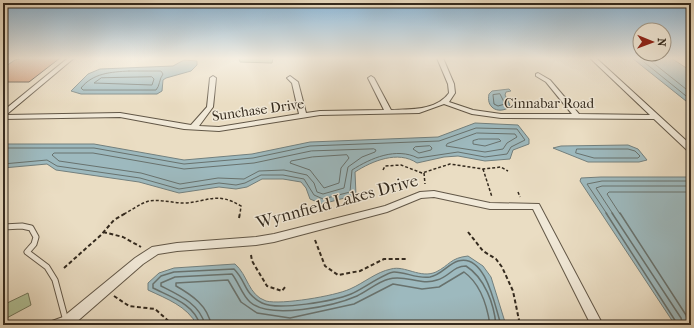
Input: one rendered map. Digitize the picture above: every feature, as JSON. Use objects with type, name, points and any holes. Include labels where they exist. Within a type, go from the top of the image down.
[{"type":"street","points":[[3,114],[53,73]]},
{"type":"street","points":[[443,102],[452,92],[451,84],[446,73]]},
{"type":"street","points":[[609,73],[691,149]]},
{"type":"street","points":[[538,75],[548,81],[577,116]]},
{"type":"street","points":[[193,128],[210,107],[213,78]]},
{"type":"street","points":[[290,78],[295,82],[303,115]]},
{"type":"street","points":[[371,78],[388,111]]},
{"type":"street","name":"Sunchase Drive","points":[[3,117],[120,115],[193,128],[226,128],[303,115],[419,111],[443,102]]},
{"type":"street","name":"Cinnabar Road","points":[[443,102],[489,116],[656,117]]},
{"type":"street","name":"Wynnfield Lakes Drive","points":[[63,324],[139,261],[156,250],[177,246],[256,241],[274,238],[387,209],[420,195],[434,194],[480,205],[536,206],[597,325]]},
{"type":"lane","points":[[3,227],[22,226],[31,228],[36,237],[34,244],[27,252],[47,267],[55,280],[63,324]]},
{"type":"path","points":[[383,170],[385,166],[397,165],[424,173],[448,164],[483,169],[501,167],[508,171]]},
{"type":"path","points":[[483,169],[492,197]]},
{"type":"path","points":[[424,173],[425,184]]},
{"type":"path","points":[[518,192],[520,197]]},
{"type":"path","points":[[64,268],[114,220],[142,203],[155,200],[164,200],[184,203],[211,196],[231,200],[241,206],[239,218]]},
{"type":"path","points":[[103,232],[123,238],[141,247]]},
{"type":"path","points":[[468,232],[474,237],[484,252],[498,261],[503,268],[510,283],[520,325]]},
{"type":"path","points":[[315,240],[325,266],[330,271],[338,275],[360,271],[384,259],[407,259]]},
{"type":"path","points":[[251,255],[264,284],[282,291],[286,287]]},
{"type":"path","points":[[114,296],[129,306],[155,309],[173,325]]},
{"type":"green space","points":[[28,293],[31,305],[3,320],[3,305]]},
{"type":"water","points":[[183,73],[163,80],[162,91],[157,94],[81,94],[71,91],[88,74]]},
{"type":"water","points":[[651,73],[691,73],[691,105]]},
{"type":"water","points":[[509,89],[511,91],[506,92],[505,95],[510,105],[508,108],[504,110],[496,110],[493,108],[489,103],[489,94],[492,91]]},
{"type":"water","points":[[475,123],[518,125],[529,139],[529,144],[513,150],[510,159],[485,161],[458,156],[444,157],[417,163],[402,157],[385,158],[369,164],[355,172],[356,195],[322,204],[310,199],[306,188],[301,182],[283,179],[262,179],[247,187],[236,189],[219,187],[179,193],[139,182],[56,170],[47,164],[3,168],[3,144],[94,144],[184,160],[252,154],[310,142],[438,137]]},
{"type":"water","points":[[628,145],[638,149],[647,160],[639,162],[588,162],[553,148],[561,146]]},
{"type":"water","points":[[691,177],[691,325],[675,325],[580,181],[581,178]]},
{"type":"water","points":[[468,256],[483,266],[491,277],[505,322],[504,325],[197,325],[193,318],[182,308],[148,290],[148,283],[159,273],[174,268],[235,264],[243,274],[252,290],[260,298],[273,302],[295,301],[343,292],[386,270],[396,268],[430,274],[436,272],[457,258]]},
{"type":"building","points":[[3,73],[40,73],[29,82],[3,82]]}]
